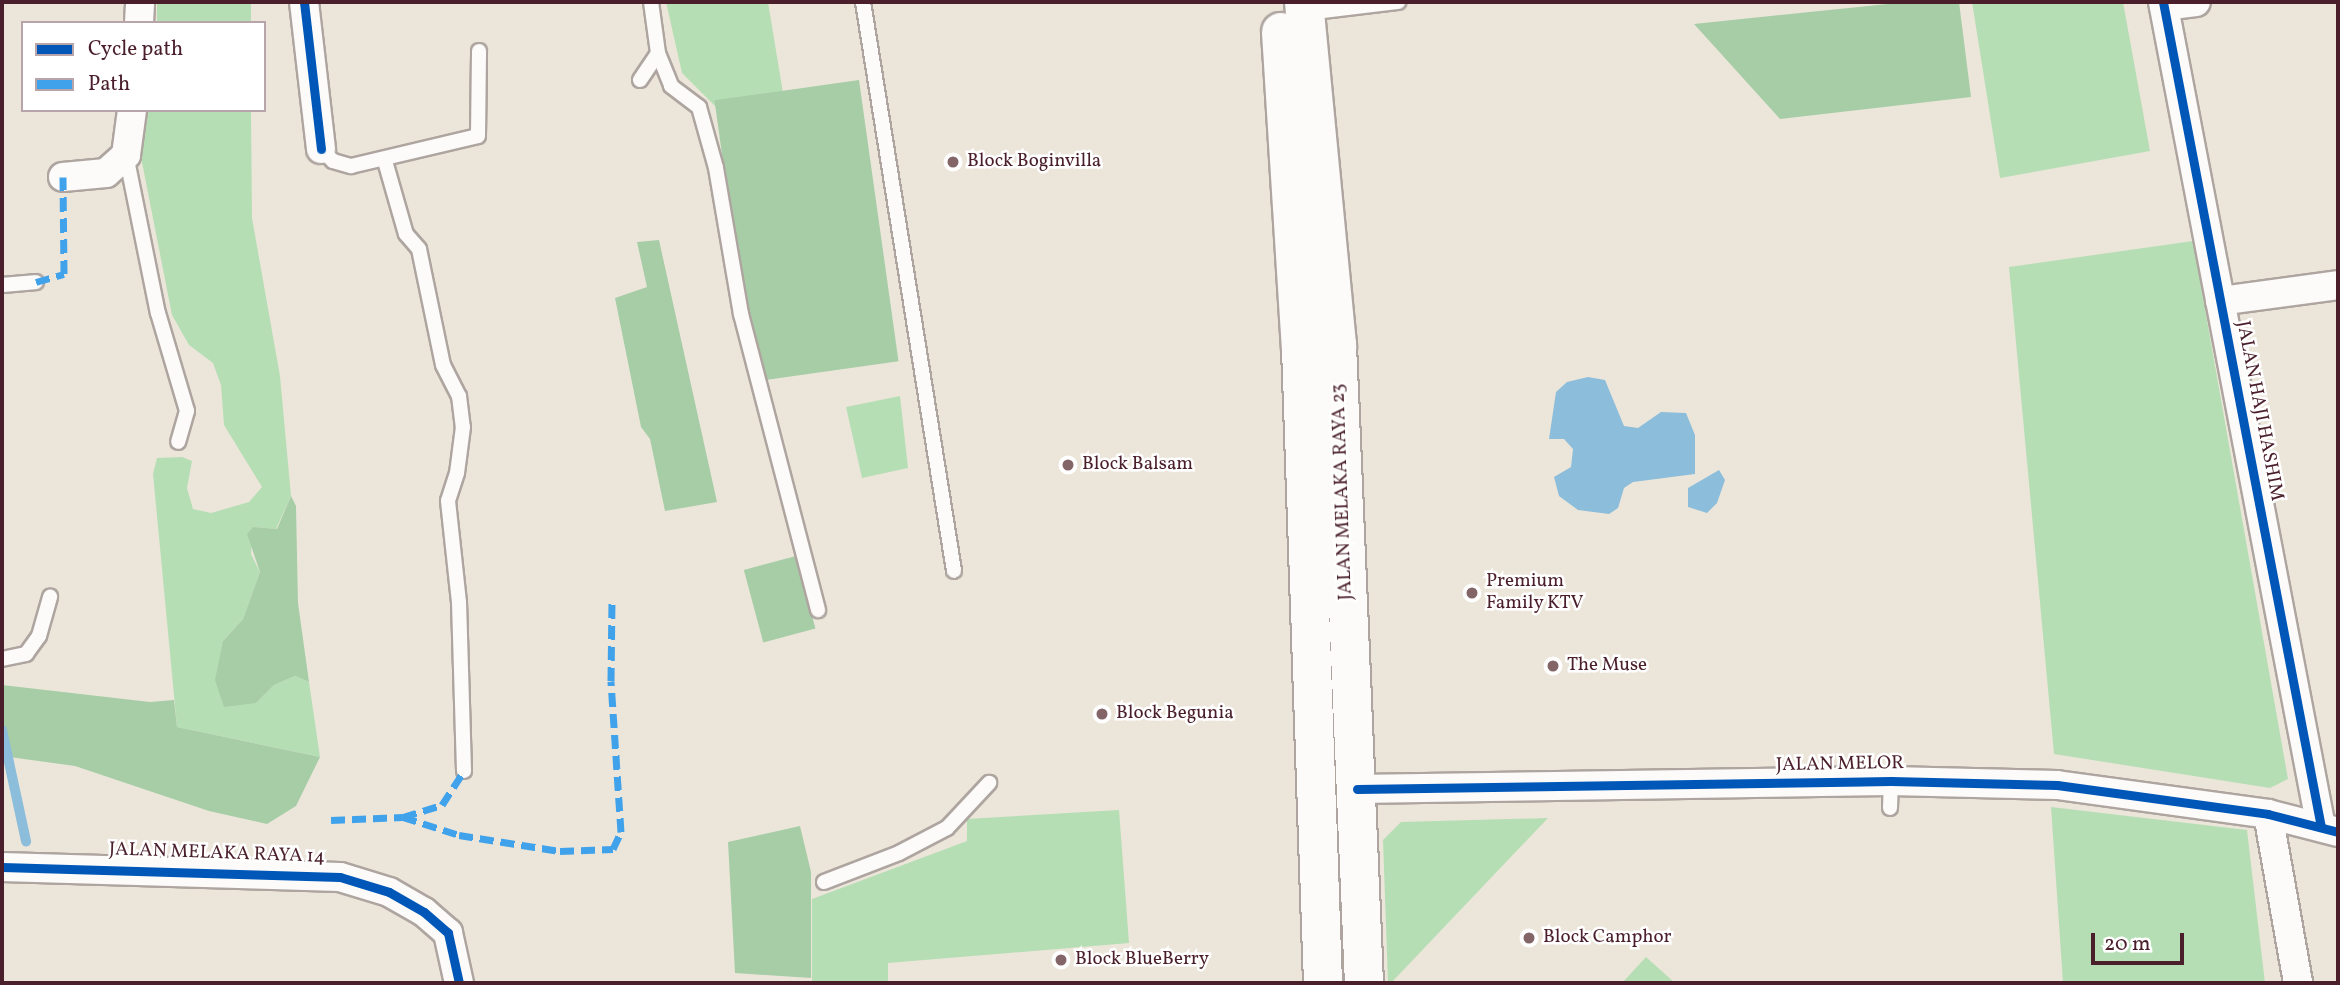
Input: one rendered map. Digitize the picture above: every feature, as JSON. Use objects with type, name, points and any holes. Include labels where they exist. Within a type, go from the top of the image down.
[{"type":"main road","name":"JALAN MELAKA RAYA 23","points":[[1296,5],[1319,346],[1357,789],[1364,983]]},
{"type":"main road","name":"JALAN MELAKA RAYA 23","points":[[1319,346],[1323,983]]},
{"type":"street","points":[[139,21],[140,2]]},
{"type":"street","points":[[304,2],[321,149]]},
{"type":"street","points":[[2163,4],[2196,2]]},
{"type":"street","name":"JALAN HAJI HASHIM","points":[[2163,4],[2220,301],[2329,829]]},
{"type":"street","points":[[63,177],[106,173],[126,155],[132,112]]},
{"type":"street","points":[[2220,301],[2338,285]]},
{"type":"street","name":"JALAN MELOR","points":[[1357,789],[1891,794],[2057,785],[2268,814],[2329,829]]},
{"type":"street","points":[[2268,814],[2298,983]]},
{"type":"street","name":"JALAN MELAKA RAYA 14","points":[[2,867],[340,877],[389,892],[424,912],[448,933],[459,983]]},
{"type":"lane","points":[[651,2],[658,53],[671,86],[699,107],[716,168],[747,340],[775,431],[818,610]]},
{"type":"lane","points":[[863,2],[954,571]]},
{"type":"lane","points":[[1296,5],[1398,2]]},
{"type":"lane","points":[[321,149],[333,161],[351,166],[386,161],[442,141],[478,136],[479,51]]},
{"type":"lane","points":[[640,80],[658,53]]},
{"type":"lane","points":[[126,155],[158,313],[187,411],[178,442]]},
{"type":"lane","points":[[386,161],[406,234],[419,249],[443,365],[460,406],[462,450],[447,500],[459,602],[464,771]]},
{"type":"lane","points":[[2,285],[36,282]]},
{"type":"lane","points":[[2,659],[26,654],[39,636],[50,597]]},
{"type":"lane","points":[[824,882],[899,853],[947,828],[989,783]]},
{"type":"green space","points":[[157,2],[251,2],[251,21],[157,21]]},
{"type":"green space","points":[[666,2],[768,2],[783,93],[715,106],[682,73]]},
{"type":"green space","points":[[1907,2],[1959,2],[1971,97],[1780,119],[1694,24]]},
{"type":"green space","points":[[1972,2],[2123,2],[2150,151],[2000,178]]},
{"type":"green space","points":[[859,80],[899,361],[754,382],[714,100]]},
{"type":"green space","points":[[140,112],[251,112],[252,218],[280,376],[291,496],[276,529],[253,527],[251,554],[260,572],[243,619],[223,641],[256,703],[274,685],[295,676],[309,682],[320,757],[177,727],[153,474],[157,458],[182,457],[192,461],[187,488],[193,509],[211,513],[249,502],[262,487],[224,425],[221,385],[213,363],[189,345],[172,315],[138,142]]},
{"type":"green space","points":[[659,240],[717,502],[665,511],[650,439],[641,427],[615,298],[647,287],[637,242]]},
{"type":"green space","points":[[2193,241],[2288,779],[2270,788],[2054,754],[2009,267]]},
{"type":"green space","points":[[900,396],[908,468],[862,478],[846,407]]},
{"type":"green space","points":[[291,496],[296,506],[298,603],[309,682],[295,676],[274,685],[256,703],[224,707],[215,680],[223,641],[243,619],[260,572],[247,534],[253,527],[277,529]]},
{"type":"green space","points":[[796,556],[815,628],[763,642],[744,570]]},
{"type":"green space","points":[[2,685],[150,702],[174,700],[177,727],[320,757],[296,806],[267,824],[209,811],[75,766],[2,756]]},
{"type":"green space","points":[[2051,807],[2247,830],[2265,983],[2063,983]]},
{"type":"green space","points":[[1119,810],[1129,943],[888,963],[888,983],[812,983],[812,899],[967,841],[967,819]]},
{"type":"green space","points":[[1548,818],[1391,983],[1388,983],[1383,840],[1401,822]]},
{"type":"green space","points":[[800,826],[811,872],[811,978],[735,973],[728,842]]},
{"type":"green space","points":[[1646,957],[1675,983],[1622,983]]},
{"type":"water","points":[[1588,377],[1605,380],[1624,426],[1638,428],[1661,412],[1686,413],[1695,435],[1695,474],[1633,482],[1624,488],[1618,508],[1609,514],[1578,510],[1559,496],[1554,477],[1571,467],[1573,449],[1564,439],[1549,439],[1556,392],[1567,382]]},
{"type":"water","points":[[1719,470],[1725,480],[1717,503],[1707,513],[1688,507],[1688,488]]},
{"type":"waterway","points":[[2,730],[26,841]]},
{"type":"marked path","points":[[36,282],[64,274],[63,177]]},
{"type":"marked path","points":[[403,817],[459,835],[560,851],[613,849],[621,832],[611,681],[612,598]]},
{"type":"marked path","points":[[331,820],[403,817],[442,805],[464,771]]},
{"type":"cycle path","points":[[304,2],[321,149]]},
{"type":"cycle path","points":[[2163,2],[2321,827]]},
{"type":"cycle path","points":[[1357,789],[1891,781],[2057,785],[2268,814],[2338,832]]},
{"type":"cycle path","points":[[2,867],[340,877],[389,892],[424,912],[448,933],[459,983]]},
{"type":"place","name":"Block Boginvilla","points":[[953,162]]},
{"type":"place","name":"Block Balsam","points":[[1068,465]]},
{"type":"place","name":"Premium Family KTV","points":[[1472,593]]},
{"type":"place","name":"The Muse","points":[[1553,666]]},
{"type":"place","name":"Block Begunia","points":[[1102,714]]},
{"type":"place","name":"Block Camphor","points":[[1529,938]]},
{"type":"place","name":"Block BlueBerry","points":[[1061,960]]}]
